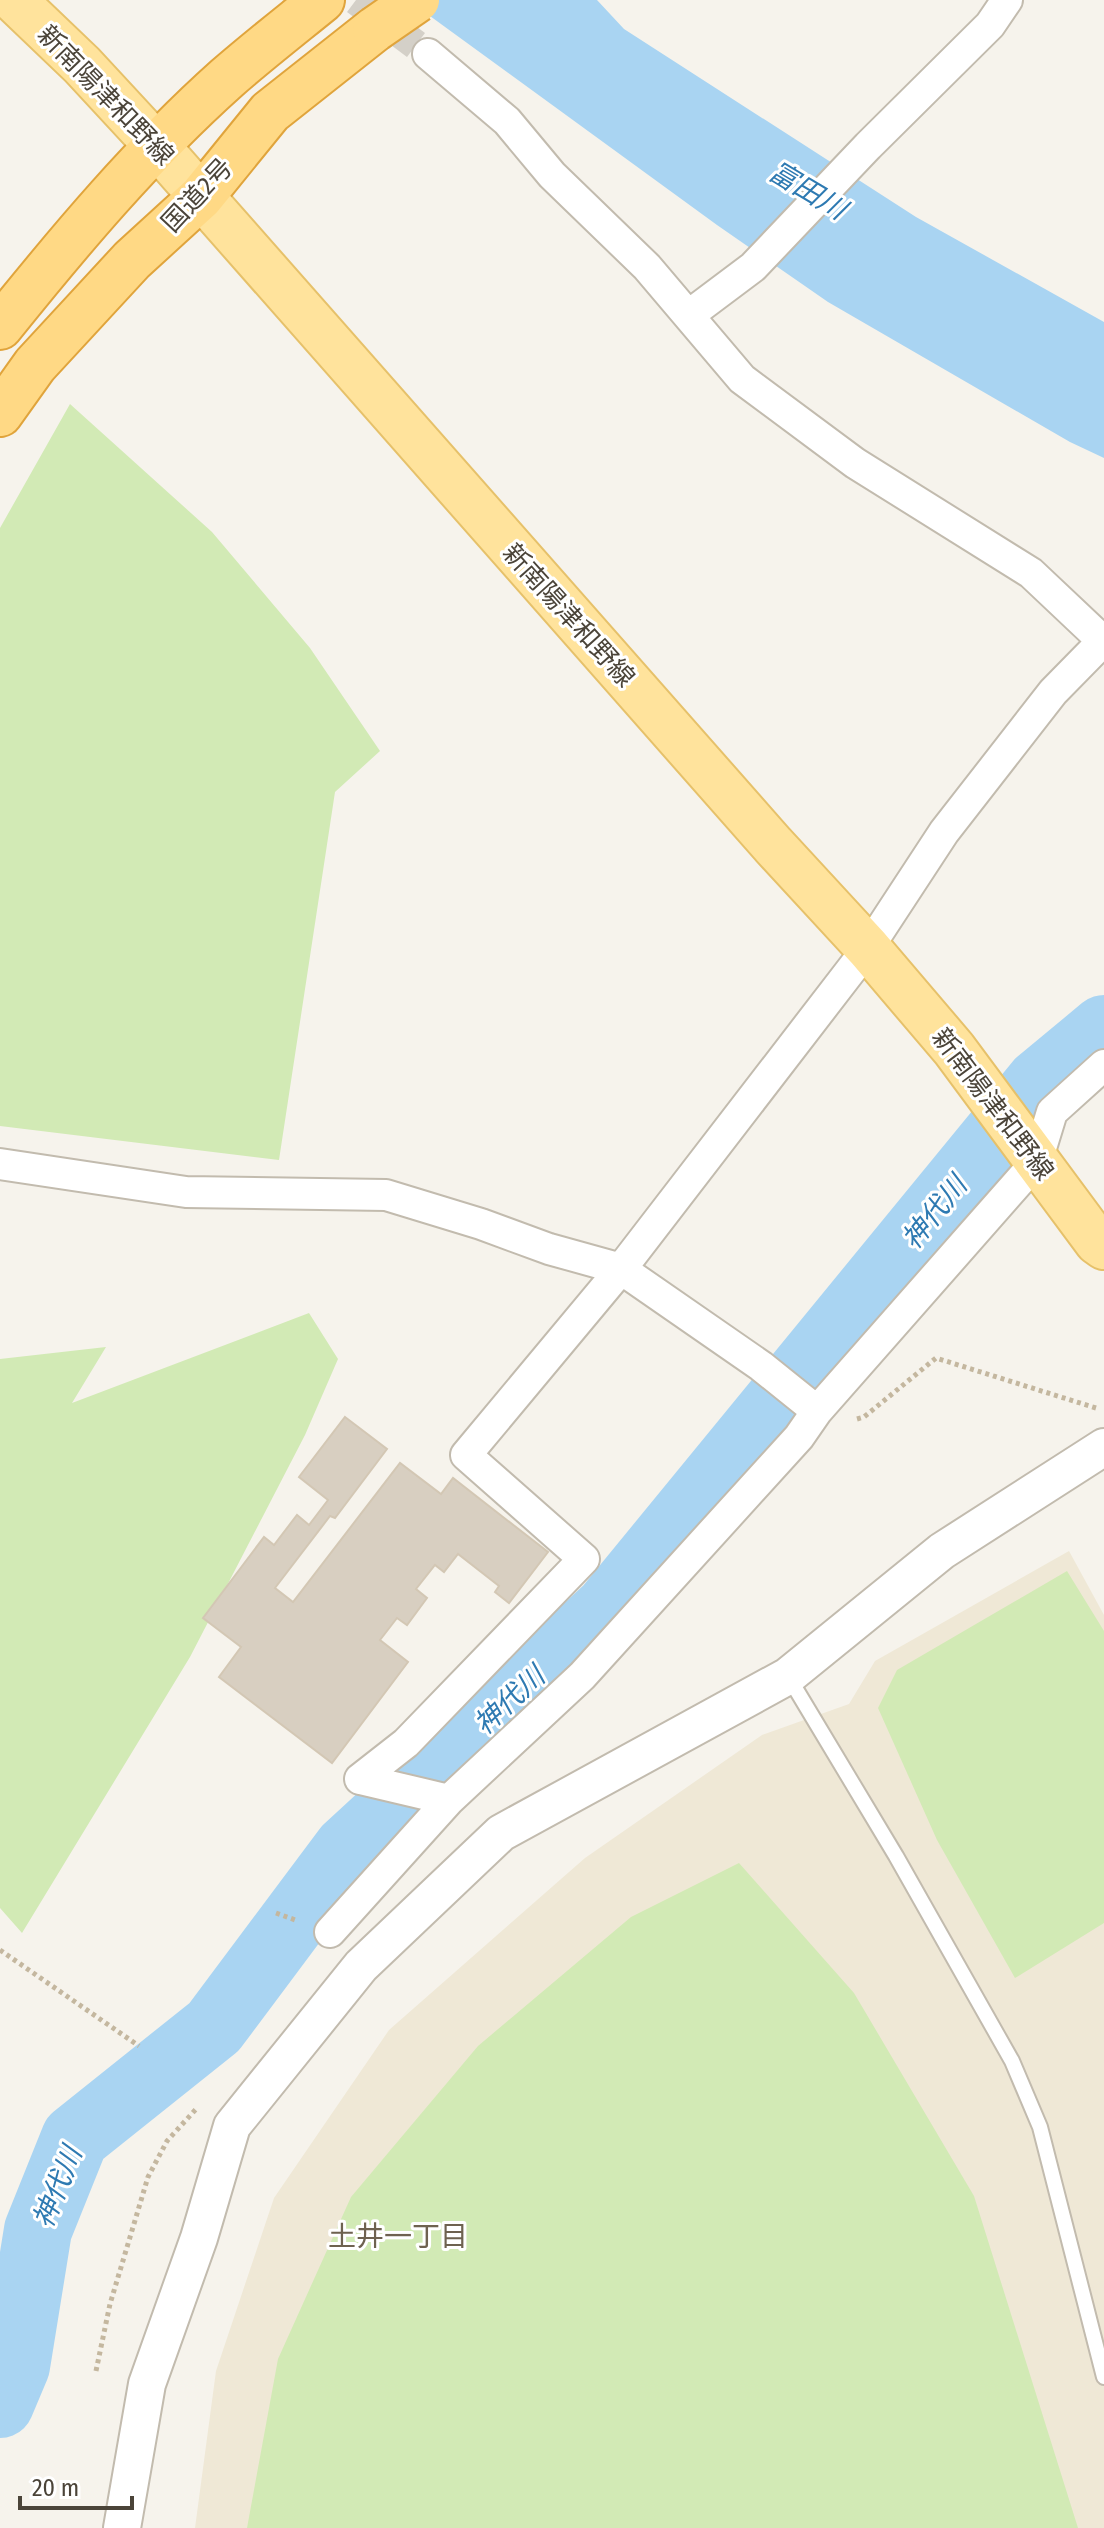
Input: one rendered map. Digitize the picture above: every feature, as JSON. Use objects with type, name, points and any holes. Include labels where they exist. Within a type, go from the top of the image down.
[{"type":"highway","points":[[0,327],[157,146],[227,79],[322,0]]},
{"type":"highway","name":"国道2号","points":[[0,414],[35,365],[122,271],[201,197],[270,112],[417,0]]},
{"type":"main road","name":"新南陽津和野線","points":[[14,0],[82,65],[157,146],[741,809],[868,948],[954,1049],[1097,1242],[1104,1247]]},
{"type":"street","points":[[689,315],[753,267],[868,146],[990,25],[1007,0]]},
{"type":"street","points":[[428,54],[507,121],[552,175],[647,267],[742,379],[855,463],[1031,573],[1103,641],[1053,692],[944,832],[868,948],[621,1269],[466,1455],[584,1559],[406,1743],[360,1779],[449,1800]]},
{"type":"street","points":[[330,1932],[449,1800],[582,1676],[799,1437],[1029,1150],[1052,1112],[1104,1065]]},
{"type":"street","points":[[0,1164],[186,1192],[386,1195],[549,1249],[621,1269],[761,1366],[817,1411]]},
{"type":"street","points":[[122,2528],[147,2384],[199,2238],[232,2126],[361,1966],[501,1833],[788,1676],[942,1551],[1104,1447]]},
{"type":"lane","points":[[788,1676],[896,1856],[1012,2061],[1040,2127],[1104,2377]]},
{"type":"path","points":[[799,1437],[864,1417],[936,1358],[1096,1408]]},
{"type":"path","points":[[0,1950],[139,2046]]},
{"type":"path","points":[[96,2371],[110,2304],[148,2177],[167,2141],[207,2097]]},
{"type":"shaded area","points":[[1069,1551],[1104,1615],[1104,2528],[195,2528],[216,2371],[274,2198],[389,2030],[585,1858],[762,1735],[849,1704],[875,1661]]},
{"type":"green space","points":[[70,404],[212,532],[310,648],[380,751],[335,792],[279,1160],[0,1126],[0,528]]},
{"type":"green space","points":[[309,1313],[338,1359],[305,1435],[190,1657],[22,1933],[0,1908],[0,1359],[106,1347],[72,1403]]},
{"type":"green space","points":[[1067,1571],[1104,1631],[1104,1923],[1015,1978],[937,1840],[878,1708],[897,1670]]},
{"type":"green space","points":[[739,1863],[854,1993],[974,2196],[1078,2528],[247,2528],[278,2359],[351,2197],[478,2046],[631,1917]]},
{"type":"water","name":"富田川","points":[[408,0],[597,0],[624,29],[916,217],[1104,322],[1104,458],[1070,442],[828,302]]},
{"type":"building","points":[[345,1417],[387,1449],[335,1518],[330,1516],[275,1588],[293,1602],[400,1463],[441,1494],[453,1478],[548,1552],[509,1603],[495,1592],[499,1586],[458,1554],[444,1572],[435,1565],[416,1589],[427,1598],[407,1625],[397,1618],[380,1640],[408,1662],[332,1763],[219,1677],[241,1647],[203,1618],[264,1537],[274,1545],[297,1515],[309,1525],[328,1500],[299,1477]]},
{"type":"waterway","name":"神代川","points":[[0,2404],[16,2366],[38,2230],[75,2138],[214,2027],[347,1849],[608,1609],[1039,1083],[1104,1029]]},
{"type":"tunnel","points":[[356,0],[428,54]]},
{"type":"district","name":"土井一丁目","points":[[398,2236]]}]
